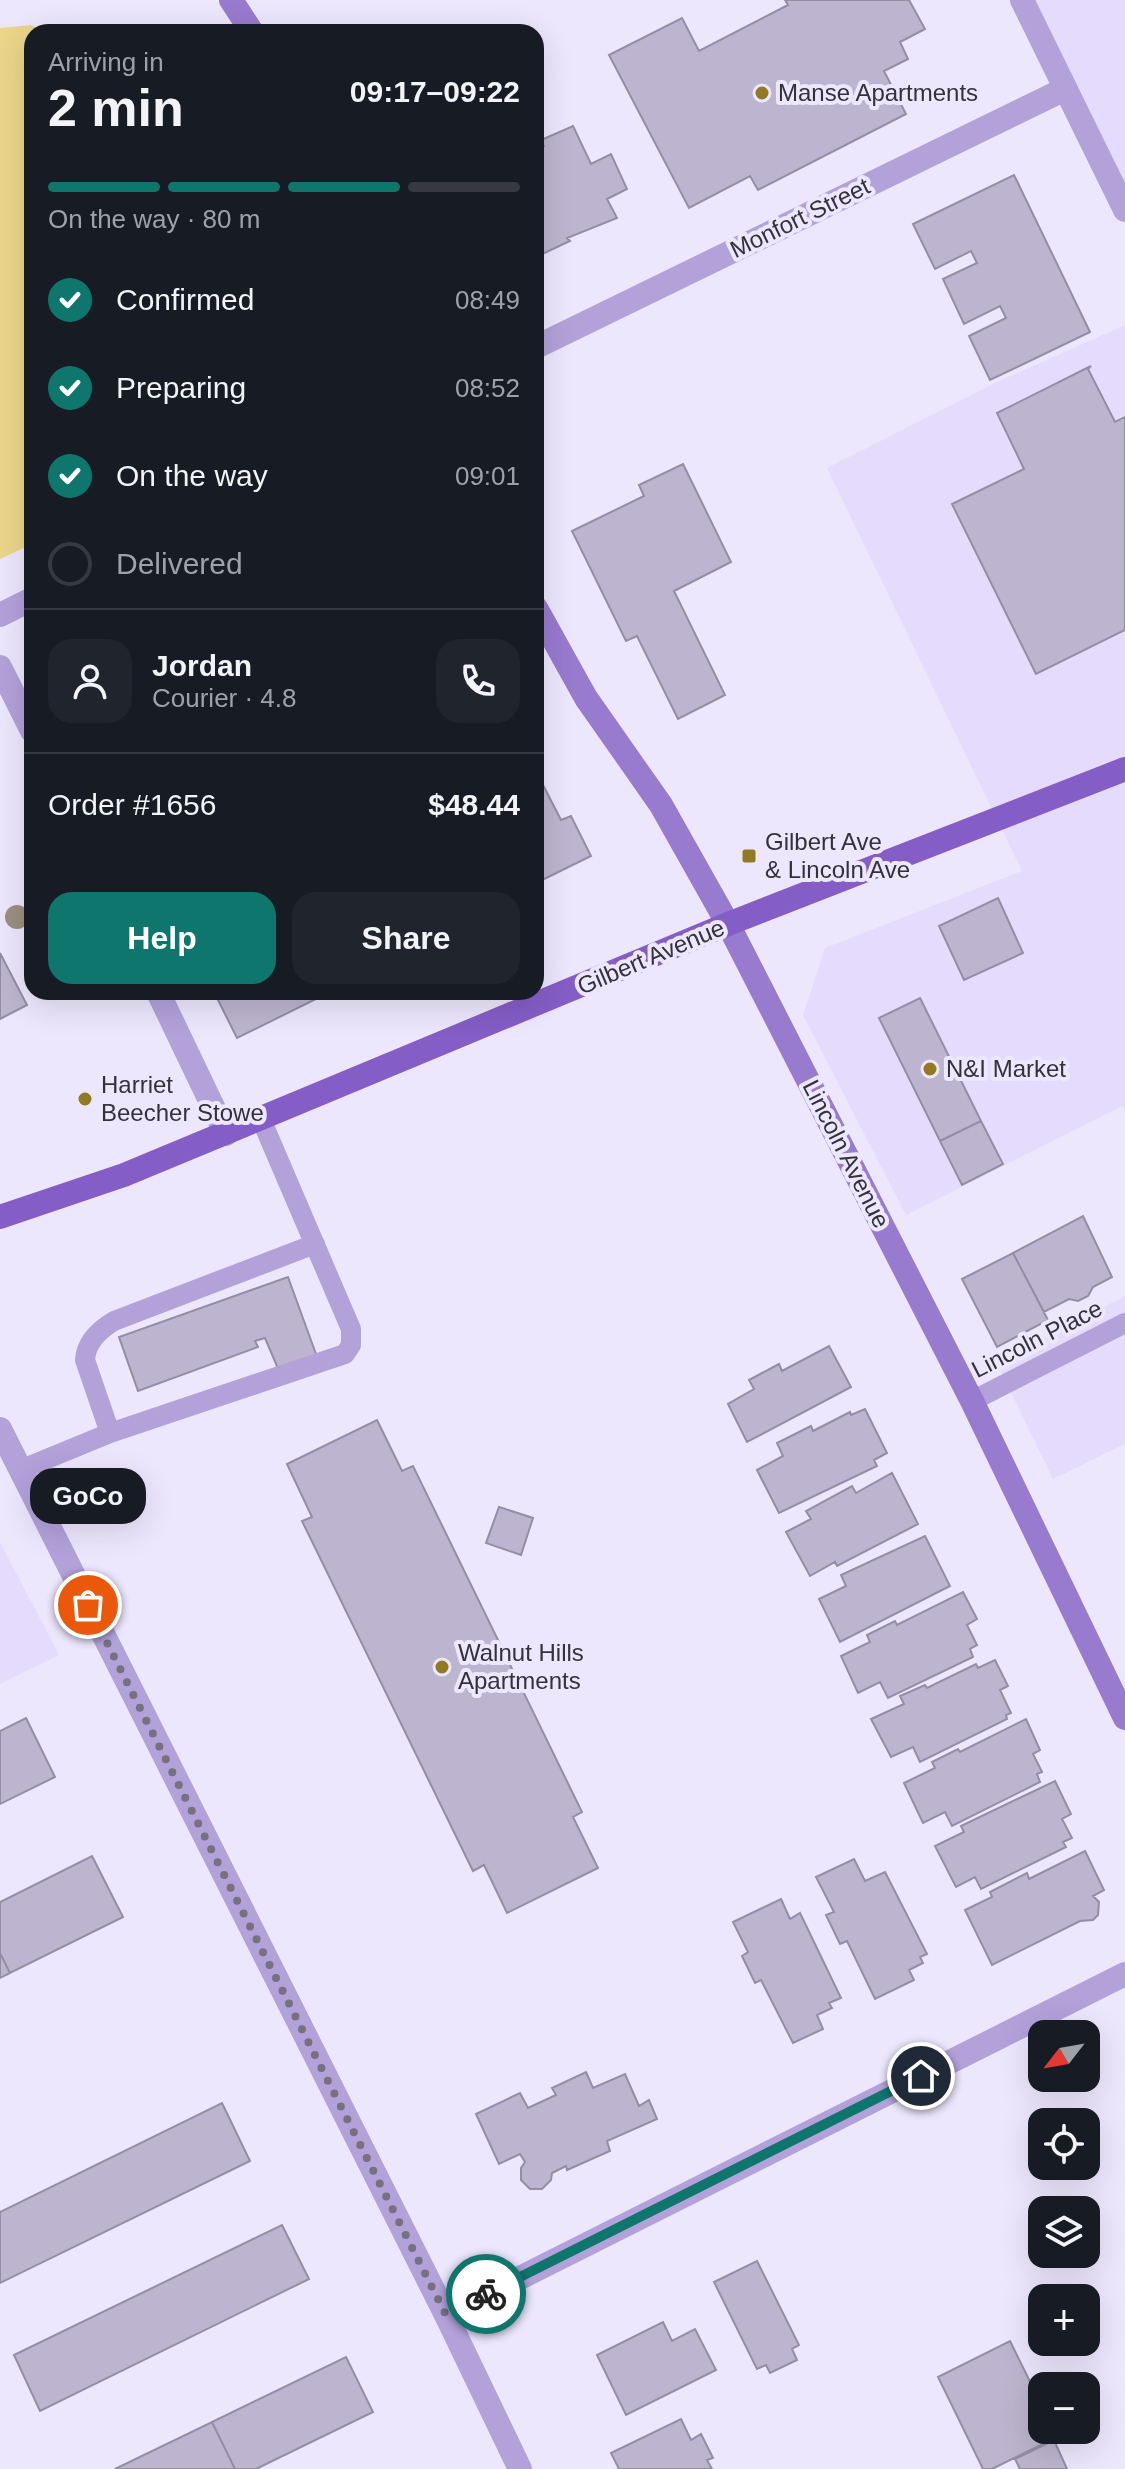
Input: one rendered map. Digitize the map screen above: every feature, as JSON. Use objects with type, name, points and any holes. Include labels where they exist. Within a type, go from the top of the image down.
[{"type":"main road","name":"Gilbert Avenue","points":[[0,1217],[124,1175],[728,924],[1125,769]]},
{"type":"street","points":[[231,0],[247,24]]},
{"type":"street","points":[[1022,0],[1125,210]]},
{"type":"street","name":"Monfort Street","points":[[544,343],[1065,89]]},
{"type":"street","points":[[0,615],[24,603]]},
{"type":"street","name":"Lincoln Avenue","points":[[544,622],[586,698],[661,805],[728,924],[972,1401],[1125,1718]]},
{"type":"street","points":[[0,667],[24,715]]},
{"type":"street","points":[[162,1000],[226,1134]]},
{"type":"street","points":[[0,1429],[446,2315],[520,2469]]},
{"type":"street","points":[[446,2315],[1125,1974]]},
{"type":"lane","points":[[20,1470],[110,1433],[345,1354],[351,1345],[351,1329],[261,1119]]},
{"type":"lane","points":[[110,1433],[85,1360],[86,1350],[103,1328],[114,1321],[315,1244]]},
{"type":"lane","name":"Lincoln Place","points":[[972,1401],[1125,1323]]},
{"type":"shaded area","points":[[1022,0],[1125,0],[1125,210]]},
{"type":"shaded area","points":[[24,26],[24,548],[0,559],[0,28]]},
{"type":"shaded area","points":[[1125,325],[1125,1111],[1122,1106],[906,1215],[803,1015],[825,948],[1022,871],[827,468],[993,384]]},
{"type":"shaded area","points":[[1125,1296],[1125,1444],[1053,1479],[996,1362]]},
{"type":"shaded area","points":[[0,1542],[59,1655],[0,1684]]},
{"type":"building","name":"Manse Apartments","points":[[785,0],[909,0],[925,29],[900,42],[908,59],[884,71],[906,114],[758,190],[750,176],[689,208],[609,55],[682,18],[699,51],[788,5]]},
{"type":"building","points":[[573,126],[591,164],[611,154],[627,189],[607,199],[617,218],[567,238],[570,241],[544,253],[544,146],[544,139]]},
{"type":"building","points":[[1014,175],[1090,332],[990,380],[969,336],[1006,318],[1000,306],[964,324],[943,279],[977,263],[971,251],[935,269],[913,224]]},
{"type":"building","points":[[1091,366],[1088,369],[1115,422],[1125,417],[1125,630],[1036,674],[952,504],[1024,469],[997,413]]},
{"type":"building","points":[[683,464],[731,562],[674,591],[725,695],[678,719],[637,636],[626,641],[572,531],[644,496],[639,485]]},
{"type":"building","points":[[544,787],[561,820],[571,816],[591,856],[544,879]]},
{"type":"building","points":[[998,898],[1023,953],[964,980],[939,926]]},
{"type":"building","points":[[0,953],[27,1005],[0,1019]]},
{"type":"building","name":"N&I Market","points":[[920,998],[981,1121],[940,1141],[879,1018]]},
{"type":"building","points":[[218,1000],[314,1000],[237,1038]]},
{"type":"building","points":[[981,1121],[1003,1164],[962,1185],[940,1141]]},
{"type":"building","points":[[1083,1216],[1112,1277],[1093,1287],[1088,1296],[1078,1301],[1069,1299],[1044,1312],[1013,1253]]},
{"type":"building","points":[[1013,1253],[1048,1320],[997,1347],[962,1279]]},
{"type":"building","points":[[288,1277],[317,1357],[279,1371],[265,1338],[255,1341],[258,1347],[138,1391],[119,1337]]},
{"type":"building","points":[[829,1346],[851,1387],[747,1442],[728,1404],[754,1389],[749,1380],[779,1364],[782,1371]]},
{"type":"building","points":[[865,1409],[887,1453],[874,1460],[877,1466],[779,1513],[757,1470],[783,1456],[777,1443],[811,1426],[813,1431],[850,1412],[851,1415]]},
{"type":"building","name":"Walnut Hills Apartments","points":[[377,1420],[402,1471],[413,1466],[582,1812],[573,1817],[598,1868],[507,1913],[484,1865],[473,1871],[302,1521],[312,1517],[287,1464]]},
{"type":"building","points":[[892,1473],[918,1524],[837,1566],[835,1562],[810,1576],[786,1532],[811,1519],[806,1511],[852,1486],[856,1493]]},
{"type":"building","points":[[499,1507],[533,1518],[521,1555],[486,1543]]},
{"type":"building","points":[[925,1536],[950,1586],[840,1642],[819,1599],[846,1586],[841,1575]]},
{"type":"building","points":[[963,1592],[977,1619],[967,1625],[977,1645],[970,1649],[973,1657],[888,1698],[880,1682],[858,1693],[841,1656],[870,1642],[867,1635],[895,1621],[897,1625]]},
{"type":"building","points":[[995,1660],[1008,1686],[1000,1690],[1011,1713],[1006,1715],[1007,1719],[920,1762],[913,1747],[891,1757],[871,1719],[904,1704],[900,1696],[925,1685],[927,1688],[976,1664],[978,1668]]},
{"type":"building","points":[[26,1718],[55,1777],[0,1804],[0,1731]]},
{"type":"building","points":[[1026,1719],[1040,1750],[1033,1754],[1042,1772],[1037,1774],[1040,1782],[952,1826],[945,1812],[923,1823],[904,1783],[935,1768],[932,1762],[958,1749],[960,1752]]},
{"type":"building","points":[[1055,1781],[1071,1814],[1062,1819],[1072,1838],[1063,1842],[1066,1847],[981,1889],[975,1877],[956,1887],[935,1846],[964,1832],[961,1826]]},
{"type":"building","points":[[1085,1851],[1104,1890],[1093,1896],[1099,1902],[1098,1915],[992,1965],[965,1910],[992,1897],[990,1892],[1027,1873],[1029,1879]]},
{"type":"building","points":[[92,1856],[123,1917],[10,1973],[0,1953],[0,1902]]},
{"type":"building","points":[[854,1859],[865,1881],[885,1872],[927,1954],[920,1957],[923,1963],[909,1970],[914,1980],[875,1999],[847,1941],[840,1944],[826,1915],[834,1912],[816,1877]]},
{"type":"building","points":[[781,1899],[790,1919],[800,1913],[841,1998],[829,2003],[832,2008],[817,2015],[823,2029],[793,2043],[761,1980],[755,1983],[742,1956],[748,1952],[733,1922]]},
{"type":"building","points":[[0,1953],[10,1973],[0,1978]]},
{"type":"building","points":[[586,2072],[593,2088],[625,2074],[639,2106],[649,2100],[657,2119],[607,2141],[610,2151],[567,2170],[566,2166],[552,2173],[551,2180],[542,2189],[530,2189],[521,2180],[521,2168],[525,2162],[520,2154],[499,2164],[476,2114],[520,2093],[528,2108],[556,2095],[552,2088]]},
{"type":"building","points":[[222,2103],[250,2161],[0,2283],[0,2212]]},
{"type":"building","points":[[282,2225],[309,2279],[40,2411],[14,2355]]},
{"type":"building","points":[[757,2261],[799,2345],[792,2349],[797,2360],[770,2373],[766,2365],[757,2369],[714,2282]]},
{"type":"building","points":[[663,2322],[672,2341],[695,2329],[716,2370],[626,2415],[597,2355]]},
{"type":"building","points":[[1010,2341],[1028,2378],[1028,2444],[1043,2444],[992,2469],[983,2469],[938,2377]]},
{"type":"building","points":[[346,2357],[373,2412],[256,2469],[235,2469],[212,2422]]},
{"type":"building","points":[[681,2419],[691,2440],[701,2434],[713,2458],[707,2460],[712,2469],[619,2469],[611,2453]]},
{"type":"building","points":[[212,2422],[235,2469],[115,2469]]},
{"type":"building","points":[[1046,2444],[1056,2444],[1067,2469],[1020,2469],[1015,2459]]},
{"type":"way so far","points":[[88,1605],[446,2315],[486,2294]]},
{"type":"place","name":"Manse Apartments","points":[[762,93]]},
{"type":"place","name":"Gilbert Ave & Lincoln Ave","points":[[749,856]]},
{"type":"place","name":"N&I Market","points":[[930,1069]]},
{"type":"place","name":"Harriet Beecher Stowe","points":[[85,1099]]},
{"type":"place","name":"GoCo","points":[[88,1605]]},
{"type":"place","name":"Walnut Hills Apartments","points":[[442,1667]]},
{"type":"route","points":[[486,2294],[921,2076]]}]
